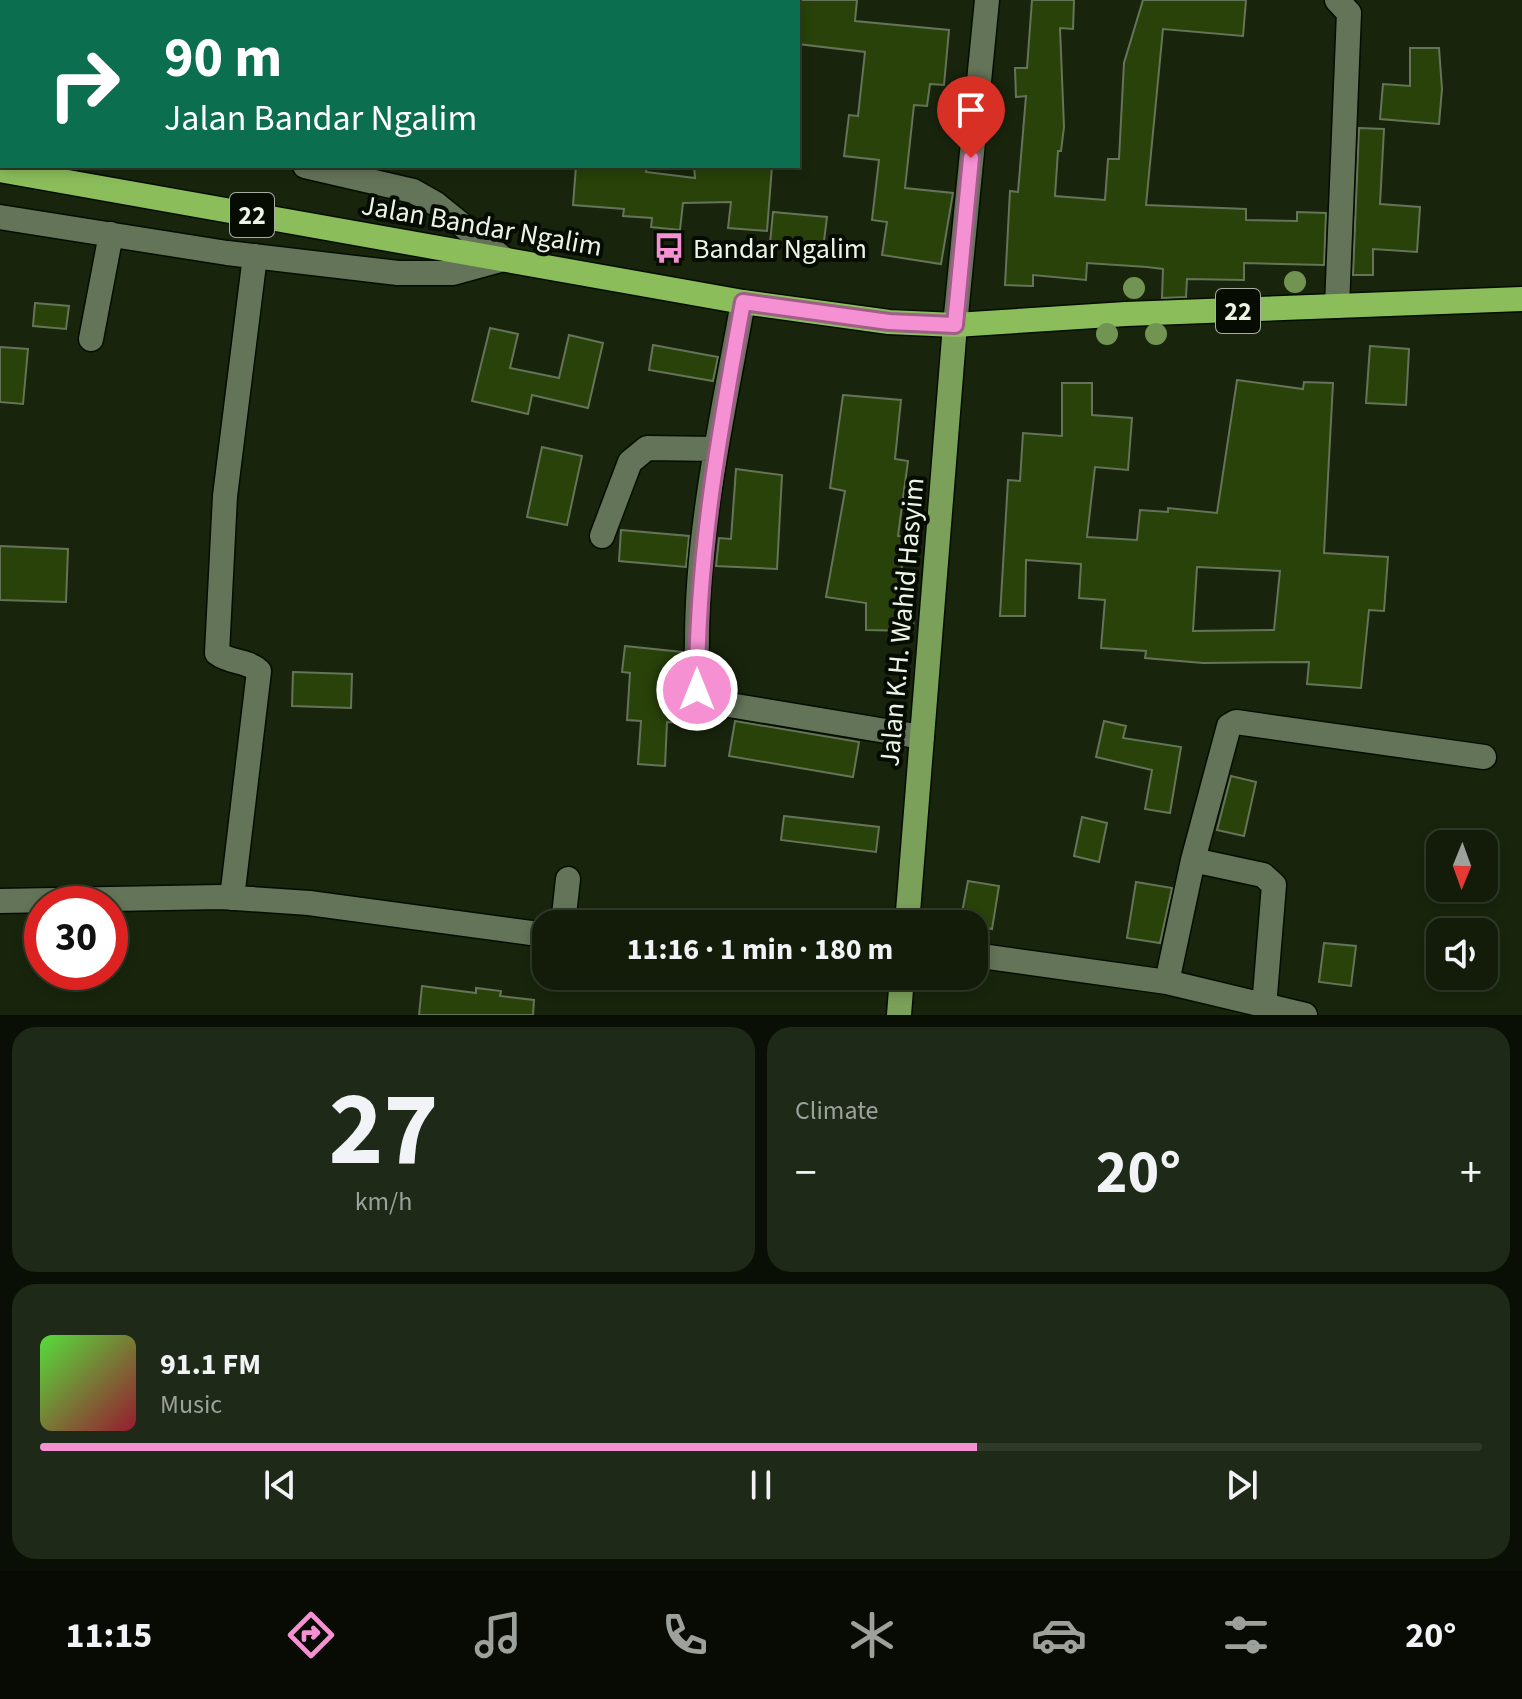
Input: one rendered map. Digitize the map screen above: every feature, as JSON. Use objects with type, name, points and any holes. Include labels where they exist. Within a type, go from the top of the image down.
[{"type":"highway","name":"Jalan Bandar Ngalim","points":[[0,170],[743,302],[889,322],[955,325]]},
{"type":"highway","name":"22","points":[[955,325],[1522,299]]},
{"type":"main road","name":"Jalan K.H. Wahid Hasyim","points":[[908,910],[955,325]]},
{"type":"main road","points":[[899,1015],[901,990]]},
{"type":"street","points":[[955,325],[987,0]]},
{"type":"street","points":[[1337,0],[1349,13],[1337,306]]},
{"type":"street","points":[[314,168],[413,191],[436,204],[504,259]]},
{"type":"street","points":[[0,217],[255,256],[398,273],[453,273],[504,259]]},
{"type":"street","points":[[91,339],[111,234]]},
{"type":"street","points":[[232,898],[259,671],[251,664],[225,659],[217,653],[225,496],[255,256]]},
{"type":"street","points":[[743,302],[716,449],[697,621],[699,697],[705,701],[922,737]]},
{"type":"street","points":[[602,536],[630,462],[638,454],[647,448],[716,449]]},
{"type":"street","points":[[1167,982],[1224,734],[1236,722],[1484,757]]},
{"type":"street","points":[[1193,860],[1263,875],[1274,885],[1254,1008]]},
{"type":"street","points":[[565,910],[568,879]]},
{"type":"street","points":[[0,901],[232,898],[309,903],[532,933]]},
{"type":"street","points":[[988,957],[1167,982],[1254,1008],[1305,1015]]},
{"type":"building","points":[[800,0],[857,0],[855,21],[949,30],[944,85],[930,84],[927,106],[914,105],[905,188],[953,193],[941,264],[882,255],[887,222],[872,220],[879,160],[844,156],[849,115],[858,116],[865,52],[800,44]]},
{"type":"building","points":[[1032,0],[1074,0],[1073,29],[1060,28],[1064,127],[1061,151],[1058,151],[1055,196],[1105,200],[1108,159],[1119,159],[1124,63],[1143,0],[1246,0],[1243,36],[1163,29],[1146,205],[1246,209],[1246,220],[1297,221],[1297,212],[1326,213],[1324,265],[1244,263],[1244,280],[1187,279],[1186,297],[1162,298],[1163,269],[1087,263],[1086,280],[1033,275],[1033,286],[1005,285],[1010,191],[1018,192],[1026,96],[1016,97],[1015,68],[1027,68]]},
{"type":"building","points":[[1410,48],[1439,48],[1442,89],[1439,124],[1380,119],[1383,84],[1410,86]]},
{"type":"building","points":[[1359,128],[1384,129],[1380,204],[1420,207],[1417,252],[1373,249],[1373,275],[1353,275]]},
{"type":"building","points":[[576,168],[647,168],[646,172],[695,178],[694,168],[772,168],[767,231],[728,228],[731,202],[683,203],[680,230],[651,227],[652,218],[623,216],[624,209],[573,205]]},
{"type":"building","points":[[773,212],[827,217],[823,249],[770,244]]},
{"type":"building","points":[[35,303],[69,306],[66,329],[33,326]]},
{"type":"building","points":[[490,328],[518,334],[510,368],[559,378],[569,335],[603,343],[588,408],[532,395],[528,414],[472,401]]},
{"type":"building","points":[[653,345],[718,357],[713,381],[649,370]]},
{"type":"building","points":[[1370,346],[1409,349],[1406,405],[1366,403]]},
{"type":"building","points":[[0,347],[28,349],[23,404],[0,402]]},
{"type":"building","points":[[1237,380],[1303,389],[1304,382],[1333,383],[1324,553],[1388,557],[1384,611],[1369,610],[1361,688],[1307,684],[1309,662],[1203,663],[1145,658],[1146,651],[1101,648],[1105,600],[1079,598],[1081,564],[1026,560],[1025,616],[1000,616],[1008,480],[1020,481],[1023,433],[1062,436],[1062,383],[1092,383],[1092,415],[1132,418],[1128,470],[1095,467],[1087,537],[1137,540],[1140,510],[1168,512],[1168,508],[1217,513]],"holes":[[[1197,567],[1280,571],[1274,630],[1193,631]]]},
{"type":"building","points":[[843,395],[901,400],[895,459],[908,461],[898,536],[906,537],[896,608],[914,609],[913,631],[866,630],[866,603],[826,597],[845,491],[830,488]]},
{"type":"building","points":[[542,447],[582,456],[567,525],[527,517]]},
{"type":"building","points":[[736,469],[782,475],[777,569],[716,566],[719,538],[731,539]]},
{"type":"building","points":[[621,530],[689,536],[686,567],[619,561]]},
{"type":"building","points":[[0,546],[68,549],[66,602],[0,600]]},
{"type":"building","points":[[625,646],[682,652],[686,723],[667,722],[665,766],[638,764],[641,721],[627,720],[630,673],[622,672]]},
{"type":"building","points":[[293,672],[352,674],[351,708],[292,706]]},
{"type":"building","points":[[735,721],[859,742],[853,777],[729,756]]},
{"type":"building","points":[[1104,721],[1126,726],[1123,738],[1181,747],[1170,813],[1145,809],[1152,770],[1096,757]]},
{"type":"building","points":[[1231,776],[1256,782],[1244,836],[1217,830]]},
{"type":"building","points":[[784,816],[879,827],[876,852],[781,840]]},
{"type":"building","points":[[1082,817],[1107,823],[1099,862],[1074,856]]},
{"type":"building","points":[[968,881],[999,886],[992,929],[988,928],[988,910],[962,910]]},
{"type":"building","points":[[1136,882],[1172,888],[1160,943],[1127,938]]},
{"type":"building","points":[[1324,943],[1356,946],[1351,986],[1319,982]]},
{"type":"building","points":[[422,986],[476,993],[476,988],[501,991],[500,996],[534,1000],[533,1015],[419,1015]]},
{"type":"place","name":"Bandar Ngalim","points":[[669,248]]},
{"type":"route","points":[[697,690],[697,621],[704,532],[711,474],[743,302],[889,322],[955,325],[971,158]]}]
